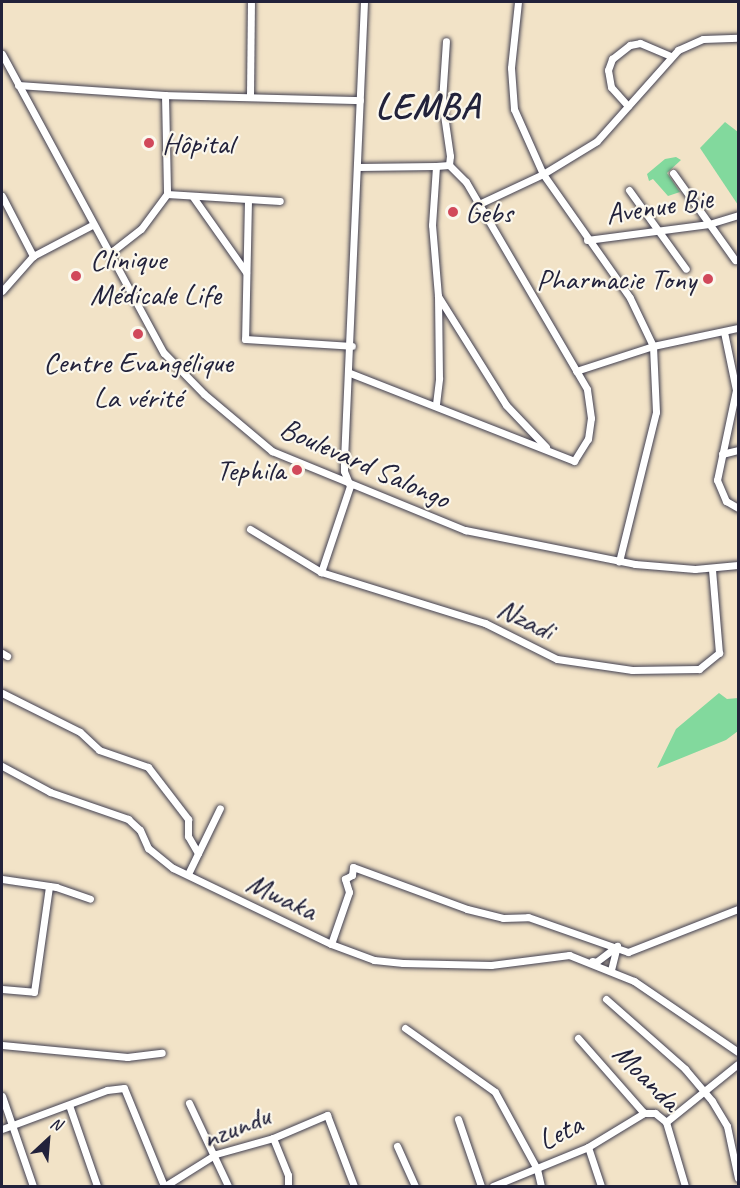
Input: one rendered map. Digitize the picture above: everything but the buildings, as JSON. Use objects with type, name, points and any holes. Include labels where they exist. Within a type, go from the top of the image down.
[{"type":"street","points":[[250,95],[251,2]]},
{"type":"street","points":[[250,528],[321,572],[350,486],[344,471],[352,346],[364,2]]},
{"type":"street","points":[[518,2],[511,68],[514,109],[543,174],[587,240],[630,298],[653,346],[656,411],[619,561]]},
{"type":"street","points":[[479,204],[543,174],[597,141],[670,56],[703,39],[738,38]]},
{"type":"street","points":[[350,373],[436,404],[526,444],[548,449],[574,461],[588,439],[591,418],[587,389],[466,182],[449,165],[442,101],[446,41]]},
{"type":"street","points":[[628,106],[611,87],[608,69],[612,59],[630,45],[640,44],[670,56]]},
{"type":"street","name":"Boulevard Salongo","points":[[2,54],[155,339],[175,367],[272,451],[350,486],[465,530],[619,561],[712,569],[738,565]]},
{"type":"street","points":[[18,85],[165,95],[250,95],[360,100]]},
{"type":"street","points":[[110,252],[141,229],[167,194],[165,95]]},
{"type":"street","points":[[358,167],[449,165]]},
{"type":"street","points":[[436,166],[432,225],[438,296],[440,378],[436,404]]},
{"type":"street","points":[[673,173],[735,260]]},
{"type":"street","points":[[629,190],[686,269]]},
{"type":"street","points":[[167,194],[280,201]]},
{"type":"street","points":[[193,197],[246,272]]},
{"type":"street","points":[[2,198],[33,256]]},
{"type":"street","points":[[248,200],[245,339],[352,346]]},
{"type":"street","name":"Avenue Bie","points":[[587,240],[709,224],[738,215]]},
{"type":"street","points":[[2,291],[33,256],[92,225]]},
{"type":"street","points":[[438,296],[506,405],[548,449]]},
{"type":"street","points":[[576,371],[653,346],[738,328]]},
{"type":"street","points":[[724,332],[737,390],[722,454],[718,486],[726,501],[738,508]]},
{"type":"street","points":[[722,454],[738,450]]},
{"type":"street","name":"Nzadi","points":[[321,572],[485,623],[557,659],[632,670],[699,669],[718,653],[712,569]]},
{"type":"street","points":[[2,693],[80,732],[99,750],[148,767],[188,819],[188,836],[198,853]]},
{"type":"street","name":"Mwaka","points":[[2,766],[50,792],[128,819],[140,830],[148,848],[188,874],[331,944],[374,960],[491,965],[559,954],[577,959]]},
{"type":"street","points":[[188,874],[220,808]]},
{"type":"street","points":[[331,944],[349,892],[345,879],[354,872],[353,867],[467,909],[503,918],[528,917],[592,942],[617,946],[628,952],[644,949],[738,909]]},
{"type":"street","points":[[2,879],[49,886],[90,899]]},
{"type":"street","points":[[2,989],[34,992],[49,886]]},
{"type":"street","points":[[577,959],[596,962],[617,946]]},
{"type":"street","points":[[611,970],[617,946]]},
{"type":"street","points":[[577,959],[611,970],[668,1001],[738,1052]]},
{"type":"street","points":[[606,999],[685,1069],[724,1118],[738,1178]]},
{"type":"street","points":[[405,1028],[488,1084],[537,1168],[542,1186]]},
{"type":"street","name":"Moanda","points":[[578,1038],[644,1113],[655,1113],[666,1122],[686,1186]]},
{"type":"street","points":[[2,1045],[127,1057],[162,1053]]},
{"type":"street","points":[[666,1122],[738,1064]]},
{"type":"street","points":[[2,1129],[107,1090],[120,1088],[127,1092],[164,1186]]},
{"type":"street","points":[[2,1096],[33,1186]]},
{"type":"street","points":[[189,1103],[216,1154],[228,1186]]},
{"type":"street","points":[[69,1105],[97,1186]]},
{"type":"street","name":"Leta","points":[[492,1186],[588,1148],[644,1113]]},
{"type":"street","name":"nzundu","points":[[164,1186],[216,1154],[273,1138],[327,1115],[354,1186]]},
{"type":"street","points":[[458,1119],[481,1186]]},
{"type":"street","points":[[273,1138],[288,1175],[288,1186]]},
{"type":"street","points":[[397,1146],[415,1186]]},
{"type":"street","points":[[588,1148],[601,1186]]},
{"type":"green space","points":[[725,122],[738,132],[738,205],[700,148]]},
{"type":"green space","points":[[676,157],[681,160],[667,173],[680,192],[668,196],[653,179],[649,181],[647,174],[665,159]]},
{"type":"green space","points":[[719,693],[727,699],[738,698],[738,731],[726,740],[657,768],[676,729]]},
{"type":"place","name":"Hôpital","points":[[149,143]]},
{"type":"place","name":"Gebs","points":[[453,212]]},
{"type":"place","name":"Clinique Médicale Life","points":[[76,276]]},
{"type":"place","name":"Pharmacie Tony","points":[[708,279]]},
{"type":"place","name":"Centre Evangélique La vérité","points":[[138,334]]},
{"type":"place","name":"Tephila","points":[[297,470]]},
{"type":"district","name":"LEMBA","points":[[428,107]]}]
